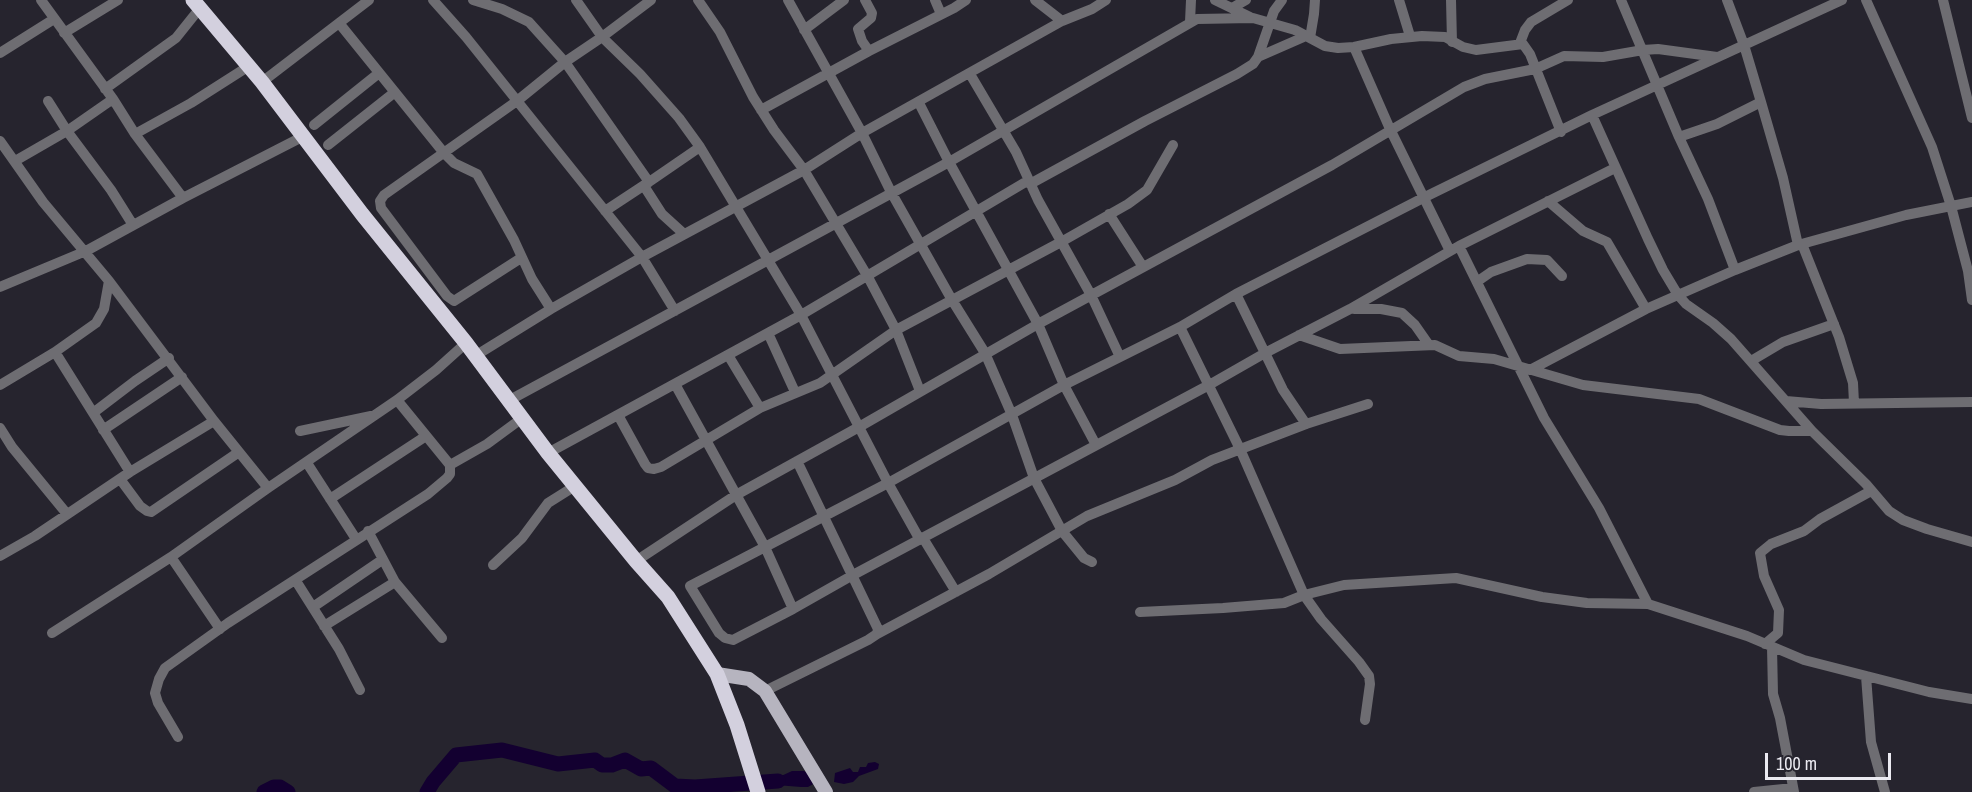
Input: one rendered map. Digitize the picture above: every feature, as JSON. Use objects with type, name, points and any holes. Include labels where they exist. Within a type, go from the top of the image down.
[{"type":"highway","points":[[196,4],[262,82],[302,137],[466,343],[521,419],[574,486],[668,597],[717,674],[758,792]]},
{"type":"main road","points":[[717,674],[749,679],[765,691],[826,792]]},
{"type":"street","points":[[41,0],[183,198]]},
{"type":"street","points":[[64,33],[118,0]]},
{"type":"street","points":[[262,82],[369,0]]},
{"type":"street","points":[[433,0],[642,257],[675,311]]},
{"type":"street","points":[[473,0],[502,9],[529,22],[565,62],[647,184],[662,214],[684,234]]},
{"type":"street","points":[[576,0],[602,37],[640,74],[679,118],[700,147],[801,315],[888,483],[956,592]]},
{"type":"street","points":[[521,258],[454,301],[447,296],[381,208],[380,201],[384,195],[517,101],[565,62],[651,0]]},
{"type":"street","points":[[698,0],[720,32],[761,110],[804,170],[868,277],[896,330],[920,391]]},
{"type":"street","points":[[788,0],[862,133],[920,245],[985,353],[1012,415],[1034,478],[1062,531],[1084,558],[1092,562]]},
{"type":"street","points":[[804,30],[844,0]]},
{"type":"street","points":[[865,0],[872,13],[871,18],[858,29],[858,33],[869,51]]},
{"type":"street","points":[[935,0],[941,14]]},
{"type":"street","points":[[761,110],[966,0]]},
{"type":"street","points":[[1035,0],[1062,21]]},
{"type":"street","points":[[476,356],[551,309],[642,257],[804,170],[862,133],[1062,21],[1092,9],[1106,0]]},
{"type":"street","points":[[1190,22],[1191,0]]},
{"type":"street","points":[[1215,0],[1253,18],[1295,30],[1325,46],[1353,47],[1410,36],[1438,36],[1476,50],[1520,43],[1526,47],[1561,132]]},
{"type":"street","points":[[1232,8],[1246,0]]},
{"type":"street","points":[[548,453],[801,315],[975,211],[1237,74],[1253,64],[1258,57],[1274,12],[1282,0]]},
{"type":"street","points":[[1308,37],[1315,0]]},
{"type":"street","points":[[1399,0],[1410,36]]},
{"type":"street","points":[[1451,0],[1452,42]]},
{"type":"street","points":[[1520,43],[1531,22],[1568,0]]},
{"type":"street","points":[[1621,0],[1678,137],[1708,199],[1735,270]]},
{"type":"street","points":[[1727,0],[1744,45],[1800,244],[1834,324],[1852,383],[1854,403]]},
{"type":"street","points":[[1615,168],[1454,248],[1350,309],[1265,352],[1209,385],[733,640],[719,633],[690,586],[888,483],[1064,385],[1180,327],[1236,294],[1425,197],[1592,115],[1842,0]]},
{"type":"street","points":[[1866,0],[1932,147],[1970,271],[1972,300]]},
{"type":"street","points":[[1943,0],[1972,118]]},
{"type":"street","points":[[105,89],[177,38],[196,4]]},
{"type":"street","points":[[508,401],[949,162],[1190,22],[1206,19],[1253,18]]},
{"type":"street","points":[[0,53],[54,20]]},
{"type":"street","points":[[339,23],[444,153],[454,163],[477,174],[551,309]]},
{"type":"street","points":[[1258,57],[1308,37]]},
{"type":"street","points":[[1353,47],[1390,129],[1425,197],[1454,248],[1478,281],[1518,367],[1554,435],[1599,508],[1648,604]]},
{"type":"street","points":[[636,561],[736,495],[859,428],[985,353],[1332,165],[1390,129],[1475,83],[1535,69],[1564,56],[1603,57],[1658,49],[1719,57]]},
{"type":"street","points":[[135,134],[200,99],[249,66]]},
{"type":"street","points":[[314,125],[379,73]]},
{"type":"street","points":[[970,74],[1016,152],[1029,182],[1091,294],[1120,357]]},
{"type":"street","points":[[327,145],[394,92]]},
{"type":"street","points":[[15,161],[67,131],[112,99]]},
{"type":"street","points":[[48,100],[133,225]]},
{"type":"street","points":[[1678,137],[1718,124],[1761,102]]},
{"type":"street","points":[[919,103],[975,211],[1038,324],[1064,385],[1096,445]]},
{"type":"street","points":[[1592,115],[1663,270],[1686,304],[1731,339],[1812,431],[1888,511],[1927,529],[1972,542]]},
{"type":"street","points":[[0,287],[86,252],[183,198],[302,137]]},
{"type":"street","points":[[0,141],[64,228],[110,280],[214,421],[268,488]]},
{"type":"street","points":[[618,415],[648,468],[661,467],[706,438],[760,408],[820,383],[896,330],[1062,242],[1128,204],[1147,190],[1173,145]]},
{"type":"street","points":[[605,211],[700,147]]},
{"type":"street","points":[[1548,201],[1582,231],[1607,242],[1646,309]]},
{"type":"street","points":[[1529,370],[1646,309],[1800,244],[1906,215],[1972,202]]},
{"type":"street","points":[[1109,214],[1143,267]]},
{"type":"street","points":[[1478,281],[1503,267],[1527,259],[1547,260],[1562,276]]},
{"type":"street","points":[[0,385],[55,352],[96,323],[104,309],[110,280]]},
{"type":"street","points":[[1236,294],[1283,390],[1306,424]]},
{"type":"street","points":[[1350,309],[1381,309],[1402,313],[1415,325],[1429,345]]},
{"type":"street","points":[[1751,361],[1784,342],[1834,324]]},
{"type":"street","points":[[1180,327],[1240,448],[1304,595],[1321,620],[1369,676],[1365,720]]},
{"type":"street","points":[[768,333],[795,392]]},
{"type":"street","points":[[1299,335],[1340,349],[1429,345],[1459,356],[1494,359],[1583,385],[1685,395],[1705,400],[1780,430],[1812,431]]},
{"type":"street","points":[[52,633],[171,557],[398,400],[466,343]]},
{"type":"street","points":[[55,352],[130,472]]},
{"type":"street","points":[[729,355],[760,408]]},
{"type":"street","points":[[93,413],[116,394],[169,358]]},
{"type":"street","points":[[103,430],[182,377]]},
{"type":"street","points":[[675,384],[765,548],[793,609]]},
{"type":"street","points":[[178,737],[158,703],[155,693],[165,668],[220,629],[440,485],[450,474],[450,465],[398,400]]},
{"type":"street","points":[[1786,401],[1972,402]]},
{"type":"street","points":[[765,691],[956,592],[1087,516],[1175,480],[1240,448],[1368,404]]},
{"type":"street","points":[[300,431],[375,416]]},
{"type":"street","points":[[450,465],[487,444],[521,419]]},
{"type":"street","points":[[0,556],[214,421]]},
{"type":"street","points":[[0,428],[12,447],[67,514]]},
{"type":"street","points":[[330,499],[426,436]]},
{"type":"street","points":[[120,479],[140,506],[147,512],[151,512],[239,452]]},
{"type":"street","points":[[797,461],[878,628],[877,634]]},
{"type":"street","points":[[307,463],[356,539]]},
{"type":"street","points":[[493,565],[522,538],[548,503],[574,486]]},
{"type":"street","points":[[1754,792],[1793,790],[1780,718],[1773,694],[1769,645],[1778,633],[1779,610],[1764,576],[1760,553],[1772,544],[1804,531],[1820,519],[1871,491]]},
{"type":"street","points":[[369,531],[395,582],[442,638]]},
{"type":"street","points":[[171,557],[220,629]]},
{"type":"street","points":[[313,607],[382,560]]},
{"type":"street","points":[[1140,612],[1284,603],[1304,595],[1344,585],[1447,578],[1470,580],[1542,597],[1587,603],[1648,604],[1720,626],[1804,660],[1929,692],[1972,699]]},
{"type":"street","points":[[296,581],[339,649],[360,690]]},
{"type":"street","points":[[324,626],[395,582]]},
{"type":"street","points":[[1866,676],[1871,742],[1885,792]]},
{"type":"shaded area","points":[[868,763],[879,764],[878,769],[859,776],[853,782],[844,784],[834,782],[835,773],[850,768],[853,772],[858,772],[860,767],[866,767]]},
{"type":"shaded area","points":[[792,771],[804,771],[810,774],[815,783],[808,787],[776,785],[779,777]]},
{"type":"waterway","points":[[427,792],[456,755],[502,750],[558,764],[595,760],[602,765],[612,765],[625,760],[641,769],[651,768],[675,786],[695,787],[778,781]]},
{"type":"waterway","points":[[264,792],[274,787],[280,787],[288,792]]}]
